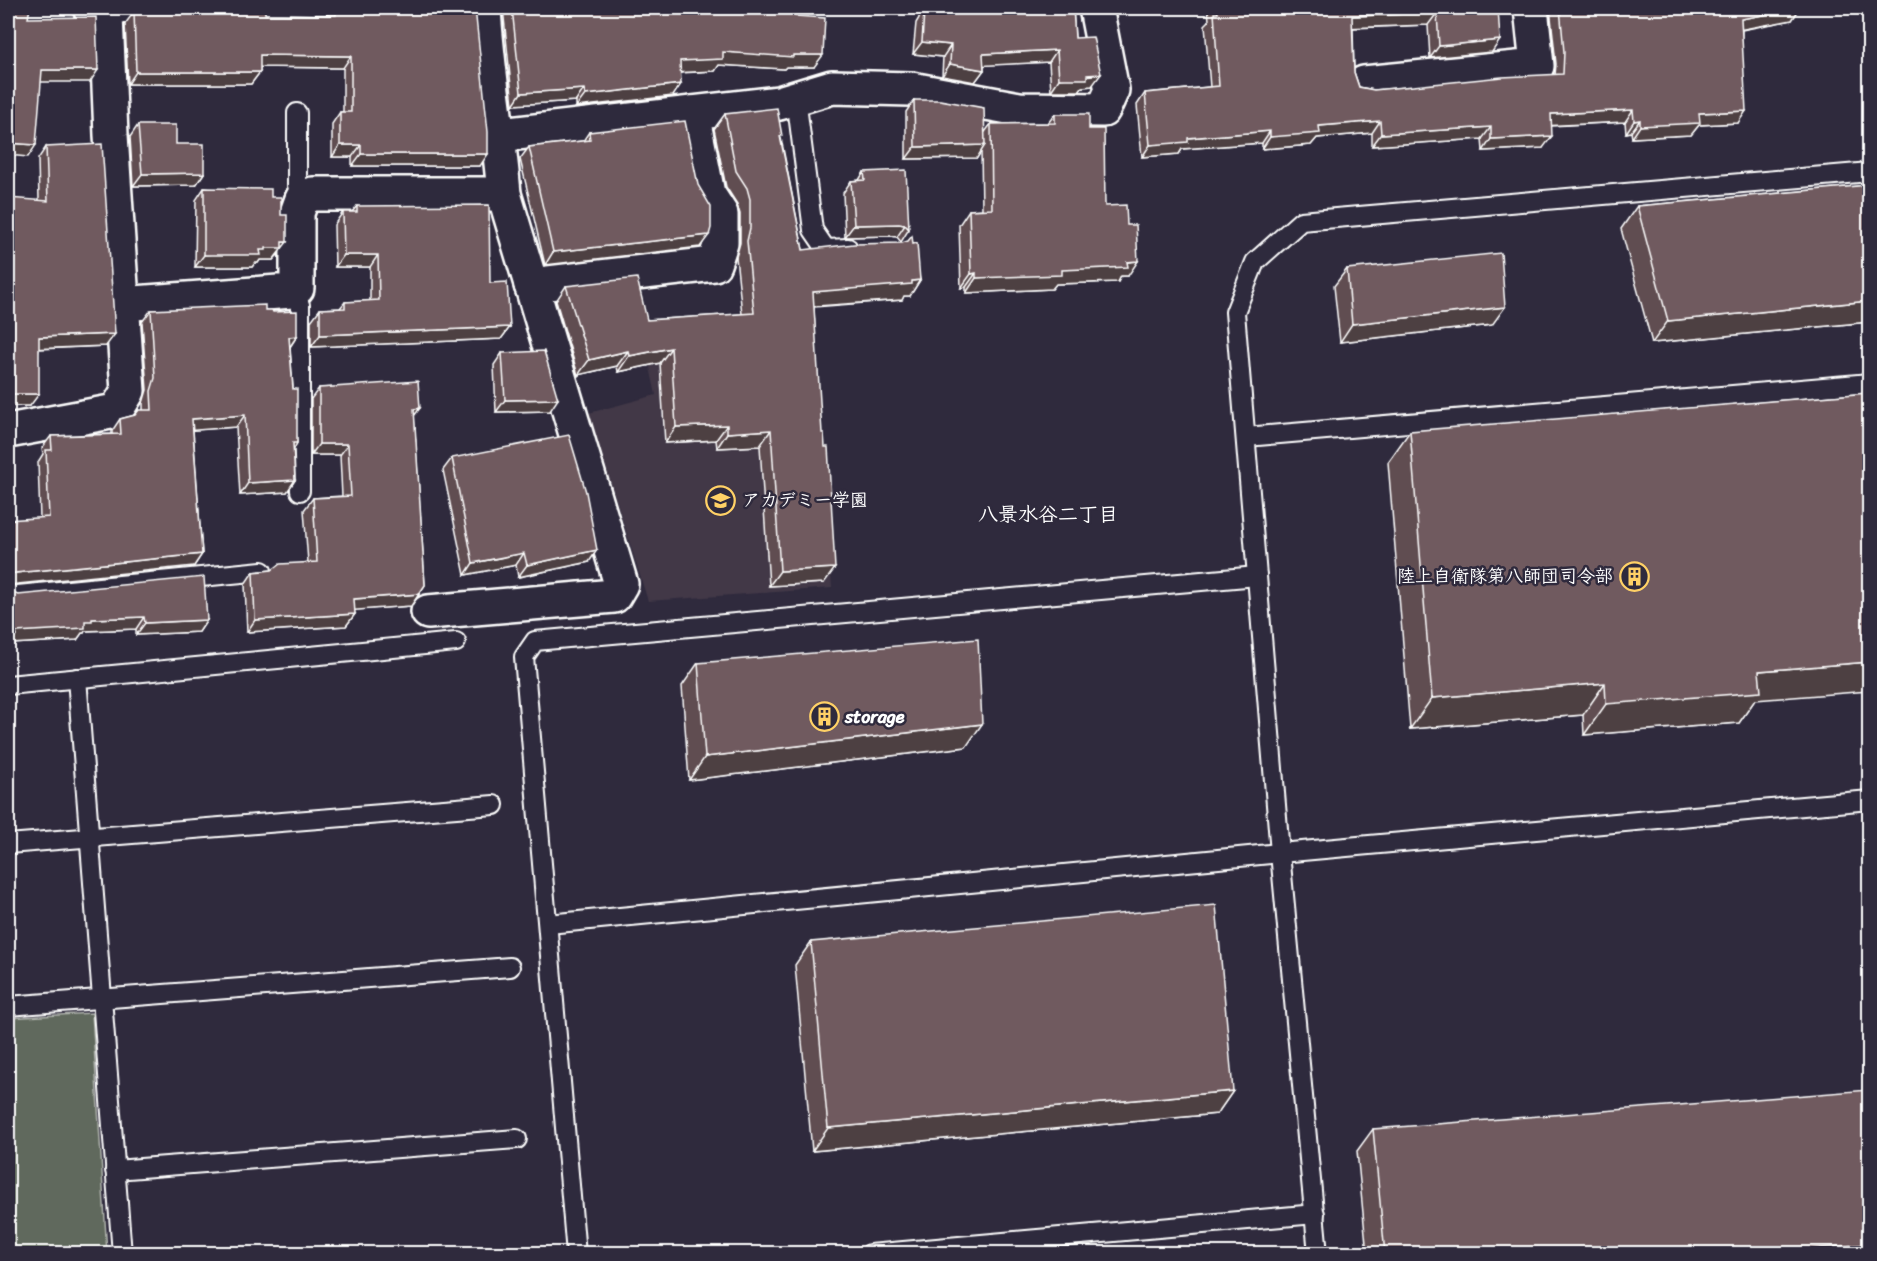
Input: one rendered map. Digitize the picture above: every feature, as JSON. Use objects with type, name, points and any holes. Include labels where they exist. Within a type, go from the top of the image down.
[{"type":"street","points":[[428,612],[614,596],[621,584],[504,194],[499,135],[487,57],[484,8]]},
{"type":"street","points":[[499,135],[778,103],[832,87],[910,89],[1019,109],[1103,110],[1112,90],[1096,8]]},
{"type":"street","points":[[1364,83],[1536,66],[1531,8]]},
{"type":"street","points":[[8,431],[116,411],[128,391],[111,135],[98,11]]},
{"type":"street","points":[[531,285],[714,264],[721,243],[721,214],[708,194],[692,113]]},
{"type":"street","points":[[121,304],[292,291],[297,288],[297,213],[302,199],[313,194],[504,194]]},
{"type":"lane","points":[[98,11],[168,8]]},
{"type":"lane","points":[[796,98],[813,230],[826,249],[869,247]]},
{"type":"lane","points":[[297,113],[297,185],[302,199]]},
{"type":"lane","points":[[1318,1254],[1280,853],[1235,312],[1255,261],[1301,221],[1869,172]]},
{"type":"lane","points":[[292,291],[300,305],[300,491]]},
{"type":"lane","points":[[1246,437],[1869,383]]},
{"type":"lane","points":[[8,596],[262,571]]},
{"type":"lane","points":[[576,1254],[524,657],[535,641],[1257,576]]},
{"type":"lane","points":[[8,685],[456,642]]},
{"type":"lane","points":[[78,678],[122,1254]]},
{"type":"lane","points":[[548,924],[1280,853],[1869,800]]},
{"type":"lane","points":[[8,844],[495,805]]},
{"type":"lane","points":[[8,1006],[510,967]]},
{"type":"lane","points":[[116,1170],[517,1139]]},
{"type":"lane","points":[[870,1254],[1315,1214]]},
{"type":"shaded area","name":"アカデミー学園","points":[[812,319],[832,588],[648,601],[589,413],[656,395],[642,330]]},
{"type":"shaded area","points":[[92,1013],[107,1253],[8,1253],[8,1018]]},
{"type":"building","points":[[8,8],[30,8],[28,18],[96,17],[98,70],[42,70],[36,145],[8,143]]},
{"type":"building","points":[[177,8],[265,8],[265,14],[336,15],[336,8],[475,8],[488,132],[488,154],[361,154],[361,145],[340,145],[340,112],[351,112],[351,56],[260,55],[260,72],[136,72],[134,12]]},
{"type":"building","points":[[512,8],[749,8],[796,12],[796,16],[825,18],[823,55],[793,55],[793,57],[723,52],[723,59],[680,61],[681,84],[585,95],[584,89],[521,93]]},
{"type":"building","points":[[927,8],[1073,8],[1075,38],[1093,37],[1101,74],[1087,75],[1087,79],[1059,79],[1057,50],[983,54],[984,70],[950,64],[951,45],[922,42],[924,11],[927,11]]},
{"type":"building","points":[[1217,8],[1498,8],[1500,40],[1439,46],[1437,13],[1352,16],[1354,72],[1359,87],[1374,90],[1502,77],[1563,74],[1564,52],[1560,8],[1800,8],[1741,19],[1746,111],[1699,113],[1700,123],[1640,126],[1640,120],[1634,121],[1633,110],[1551,114],[1552,136],[1491,139],[1491,127],[1381,134],[1380,121],[1319,126],[1320,133],[1270,137],[1270,131],[1188,138],[1188,142],[1150,145],[1145,93],[1219,86],[1214,13],[1218,13]]},
{"type":"building","points":[[914,100],[940,100],[984,108],[985,145],[915,147]]},
{"type":"building","points":[[777,108],[782,136],[780,136],[803,250],[854,244],[902,243],[908,241],[912,236],[913,244],[917,243],[920,280],[912,281],[912,284],[813,292],[822,433],[824,433],[825,447],[828,447],[835,568],[780,571],[771,430],[727,433],[727,425],[676,427],[671,348],[629,356],[628,351],[589,360],[566,286],[637,278],[647,320],[754,313],[747,241],[750,228],[750,199],[747,188],[736,171],[725,114]]},
{"type":"building","points":[[1055,114],[1089,114],[1089,129],[1104,129],[1105,206],[1126,205],[1127,225],[1136,225],[1138,261],[1127,262],[1128,267],[1062,270],[1062,275],[976,278],[976,273],[971,274],[969,210],[992,209],[991,124],[1055,123]]},
{"type":"building","points":[[685,121],[698,185],[711,207],[709,235],[553,252],[529,147],[590,140],[589,132]]},
{"type":"building","points":[[138,125],[176,125],[176,144],[204,144],[204,173],[142,174]]},
{"type":"building","points":[[102,144],[115,334],[39,337],[39,394],[8,394],[8,198],[48,201],[46,147]]},
{"type":"building","points":[[906,170],[909,229],[899,224],[854,225],[851,181],[865,180],[864,172]]},
{"type":"building","points":[[1869,185],[1869,301],[1668,321],[1637,206]]},
{"type":"building","points":[[204,188],[271,189],[271,197],[281,197],[281,215],[287,215],[287,242],[282,242],[282,248],[260,250],[261,255],[204,255]]},
{"type":"building","points":[[489,205],[490,283],[507,282],[510,327],[320,335],[320,309],[345,308],[345,302],[379,300],[378,255],[344,255],[343,212],[357,212],[357,206]]},
{"type":"building","points":[[1501,253],[1505,307],[1352,324],[1347,269]]},
{"type":"building","points":[[265,305],[265,310],[273,312],[297,311],[297,336],[289,337],[293,389],[297,389],[297,443],[293,443],[295,480],[248,483],[245,415],[192,419],[202,554],[15,573],[9,575],[8,579],[8,520],[49,517],[46,450],[52,450],[51,436],[121,434],[120,419],[135,415],[139,410],[152,410],[151,391],[155,378],[151,310]]},
{"type":"building","points":[[544,351],[558,399],[505,400],[502,353]]},
{"type":"building","points":[[418,381],[420,408],[414,409],[425,585],[419,594],[354,599],[355,614],[255,620],[253,572],[272,570],[280,564],[317,562],[313,498],[351,496],[348,444],[319,444],[319,388]]},
{"type":"building","name":"陸上自衛隊第八師団司令部","points":[[1869,393],[1869,662],[1759,671],[1761,692],[1606,704],[1605,683],[1432,698],[1410,431]]},
{"type":"building","points":[[569,435],[586,492],[597,550],[527,565],[524,553],[473,563],[452,458]]},
{"type":"building","points":[[204,577],[207,620],[145,623],[144,617],[92,619],[92,621],[85,621],[85,628],[16,632],[17,636],[8,637],[8,591],[18,595]]},
{"type":"building","name":"storage","points":[[978,639],[982,724],[705,757],[698,663]]},
{"type":"building","points":[[1216,905],[1233,1091],[828,1128],[811,942]]},
{"type":"building","points":[[1869,1090],[1869,1244],[1746,1254],[1385,1254],[1373,1129]]},
{"type":"place","name":"アカデミー学園","points":[[721,500]]},
{"type":"place","name":"陸上自衛隊第八師団司令部","points":[[1634,576]]},
{"type":"place","name":"storage","points":[[824,717]]},
{"type":"district","name":"八景水谷二丁目","points":[[1048,514]]}]
